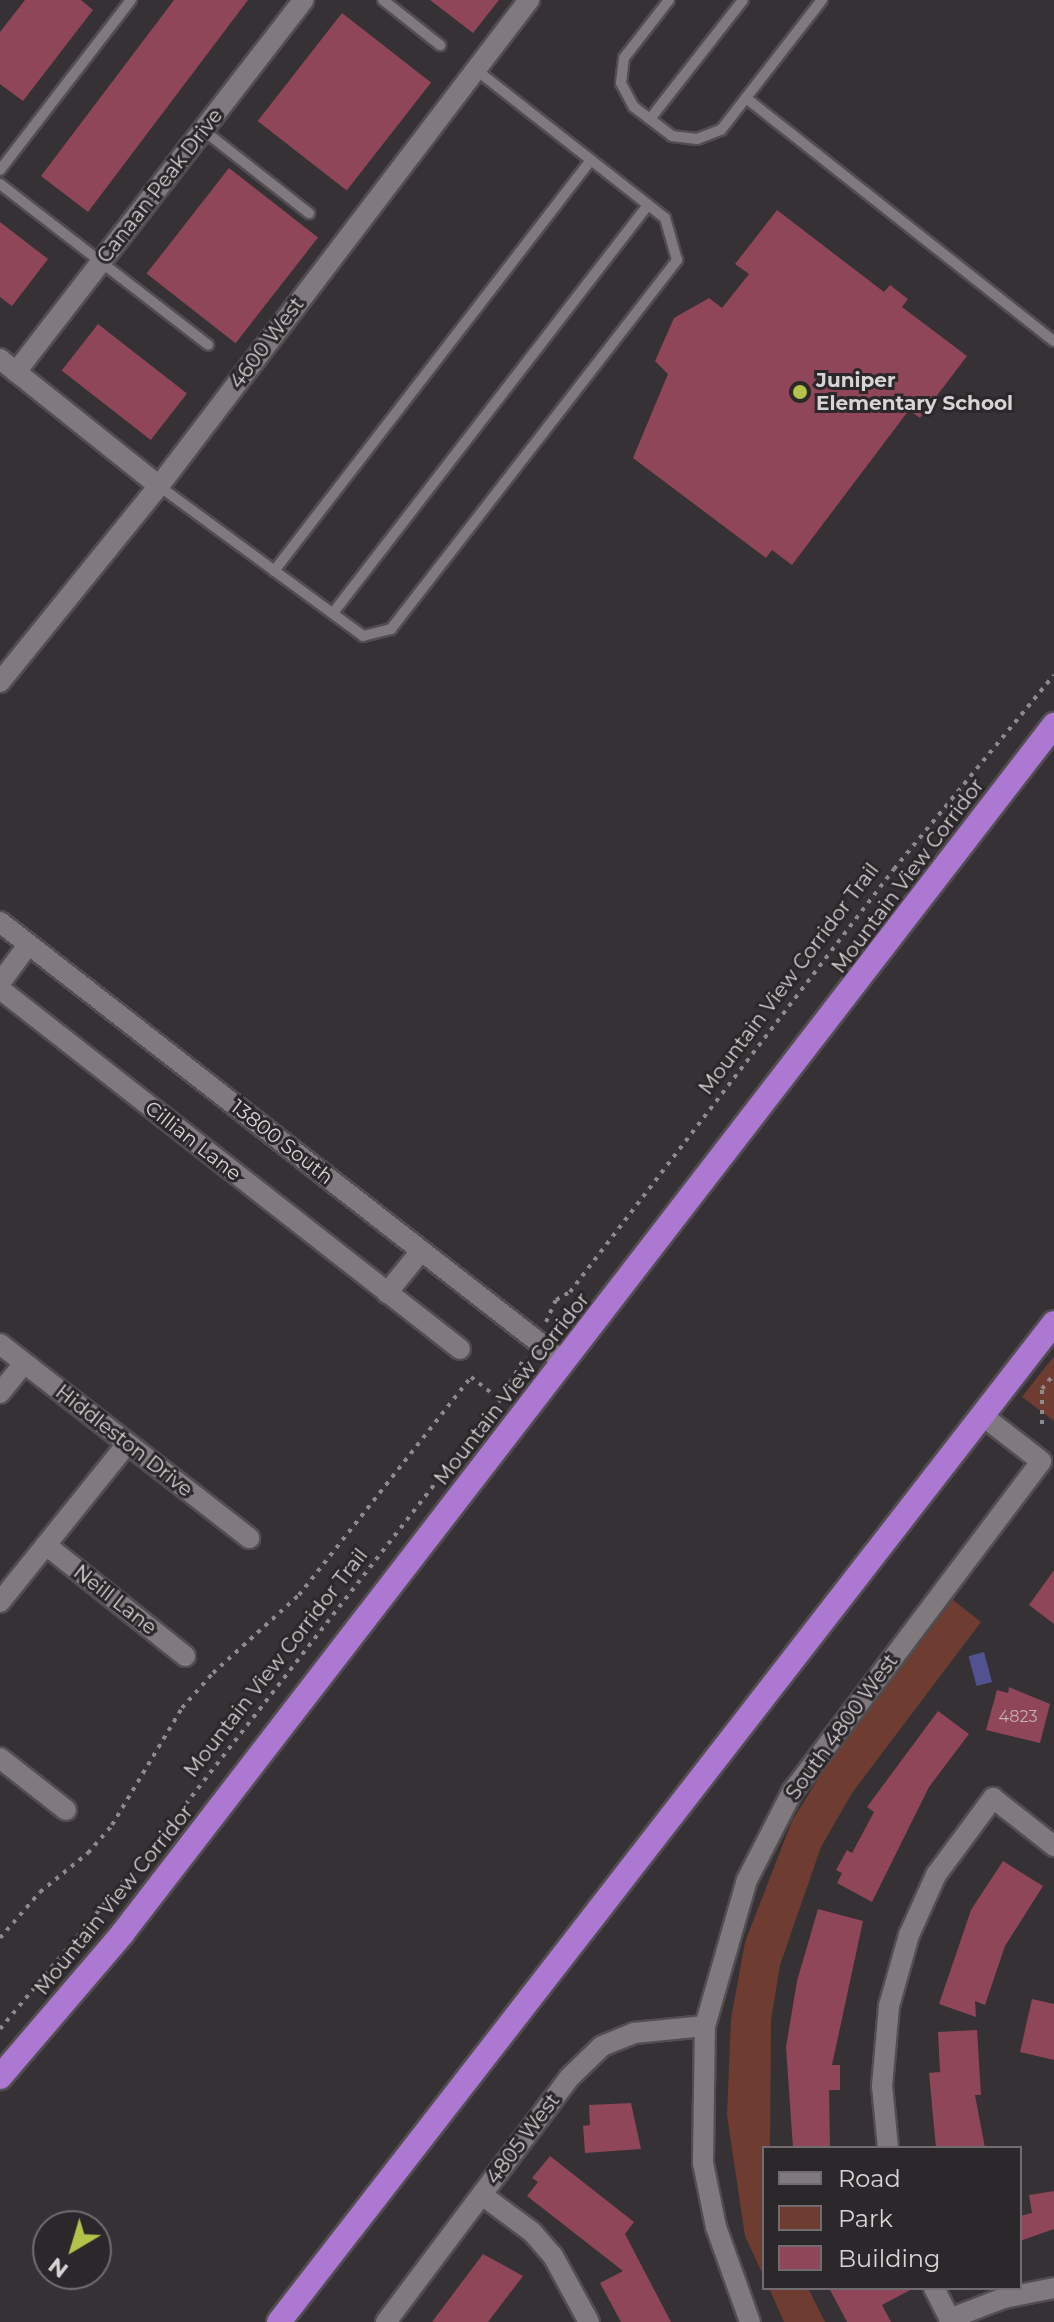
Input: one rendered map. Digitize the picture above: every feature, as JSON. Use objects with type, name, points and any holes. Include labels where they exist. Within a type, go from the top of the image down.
[{"type":"highway","name":"Mountain View Corridor","points":[[0,2077],[122,1934],[1054,725]]},
{"type":"highway","points":[[279,2322],[1054,1323]]},
{"type":"street","name":"Canaan Peak Drive","points":[[8,366],[101,263],[303,0]]},
{"type":"street","name":"4600 West","points":[[0,682],[159,486],[529,0]]},
{"type":"street","points":[[8,366],[159,486]]},
{"type":"street","name":"13800 South","points":[[0,922],[564,1362]]},
{"type":"street","name":"Cillian Lane","points":[[28,945],[0,986],[460,1349]]},
{"type":"street","points":[[387,1293],[421,1251]]},
{"type":"street","name":"Hiddleston Drive","points":[[0,1344],[249,1538]]},
{"type":"street","points":[[0,1393],[24,1363]]},
{"type":"street","points":[[983,1416],[1047,1466]]},
{"type":"street","points":[[0,1602],[127,1444]]},
{"type":"street","name":"South 4800 West","points":[[750,2322],[716,2227],[703,2163],[705,2026],[747,1880],[792,1792],[1047,1466]]},
{"type":"street","name":"Neill Lane","points":[[46,1545],[185,1656]]},
{"type":"street","points":[[0,1758],[66,1810]]},
{"type":"street","points":[[888,2146],[884,2047],[898,1968],[936,1875],[993,1798],[1054,1846]]},
{"type":"street","name":"4805 West","points":[[386,2322],[569,2078],[602,2046],[634,2033],[705,2026]]},
{"type":"street","points":[[482,2195],[532,2232],[553,2256],[589,2322]]},
{"type":"street","points":[[935,2290],[950,2321],[1004,2298],[1054,2288]]},
{"type":"lane","points":[[0,170],[131,0]]},
{"type":"lane","points":[[383,0],[440,45]]},
{"type":"lane","points":[[669,0],[624,58],[621,70],[627,96],[650,119],[672,136],[697,139],[721,130],[822,0]]},
{"type":"lane","points":[[650,119],[743,0]]},
{"type":"lane","points":[[159,486],[363,636],[391,629],[677,260],[665,218],[476,70]]},
{"type":"lane","points":[[746,98],[1054,341]]},
{"type":"lane","points":[[203,130],[309,213]]},
{"type":"lane","points":[[274,571],[591,160]]},
{"type":"lane","points":[[0,184],[208,345]]},
{"type":"lane","points":[[333,613],[648,205]]},
{"type":"path","name":"Mountain View Corridor Trail","points":[[556,1305],[894,869],[1054,675]]},
{"type":"path","points":[[1042,1424],[1042,1389],[1054,1374]]},
{"type":"path","points":[[0,1938],[40,1892],[88,1853],[112,1825],[182,1708],[213,1673],[299,1595],[471,1377],[500,1400]]},
{"type":"path","name":"Mountain View Corridor Trail","points":[[0,2029],[161,1836],[510,1385]]},
{"type":"green space","points":[[1054,1356],[1054,1421],[1022,1397]]},
{"type":"green space","points":[[953,1600],[981,1622],[852,1793],[821,1847],[780,1965],[771,2020],[770,2146],[762,2146],[762,2273],[745,2236],[727,2115],[731,2019],[745,1942],[792,1821],[831,1758]]},
{"type":"green space","points":[[770,2290],[809,2290],[825,2322],[784,2322]]},
{"type":"shaded area","points":[[984,1652],[992,1682],[977,1686],[969,1656]]},
{"type":"building","points":[[25,0],[81,0],[93,10],[23,101],[0,84],[0,32]]},
{"type":"building","points":[[174,0],[248,0],[88,212],[41,176]]},
{"type":"building","points":[[430,0],[499,0],[473,33]]},
{"type":"building","points":[[342,13],[431,83],[347,191],[258,121]]},
{"type":"building","points":[[229,168],[318,238],[236,343],[147,274]]},
{"type":"building","name":"Juniper Elementary School","points":[[777,210],[884,292],[890,285],[908,299],[902,307],[967,356],[920,418],[909,410],[792,565],[772,550],[766,558],[633,458],[668,374],[655,361],[674,318],[709,298],[722,308],[749,274],[735,264]]},
{"type":"building","points":[[0,222],[48,259],[12,306],[0,297]]},
{"type":"building","points":[[98,324],[187,394],[151,440],[62,370]]},
{"type":"building","points":[[1054,1570],[1054,1624],[1029,1605]]},
{"type":"building","points":[[1009,1687],[1050,1704],[1040,1743],[986,1730],[997,1690],[1008,1693]]},
{"type":"building","points":[[938,1711],[969,1734],[929,1787],[872,1902],[837,1883],[842,1873],[836,1870],[847,1850],[852,1853],[874,1812],[867,1807]]},
{"type":"building","points":[[1003,1861],[1043,1886],[1005,1946],[985,2005],[975,2001],[976,2017],[939,2004],[971,1910]]},
{"type":"building","points":[[818,1909],[863,1921],[832,2065],[840,2065],[840,2090],[829,2090],[830,2146],[793,2146],[786,2047],[797,1981]]},
{"type":"building","points":[[1032,1999],[1054,2004],[1054,2060],[1020,2052]]},
{"type":"building","points":[[977,2030],[981,2095],[975,2095],[985,2146],[936,2146],[929,2073],[940,2072],[938,2032]]},
{"type":"building","points":[[631,2103],[641,2149],[585,2153],[583,2126],[590,2125],[589,2105]]},
{"type":"building","points":[[550,2156],[634,2222],[625,2234],[671,2322],[621,2322],[600,2283],[623,2271],[527,2196],[538,2182],[532,2178]]},
{"type":"building","points":[[1054,2191],[1054,2229],[1022,2240],[1022,2216],[1032,2213],[1029,2195]]},
{"type":"building","points":[[483,2254],[523,2276],[488,2322],[432,2322]]},
{"type":"building","points":[[830,2290],[910,2290],[882,2305],[891,2322],[847,2322]]},
{"type":"place","name":"Juniper Elementary School","points":[[800,392]]}]
